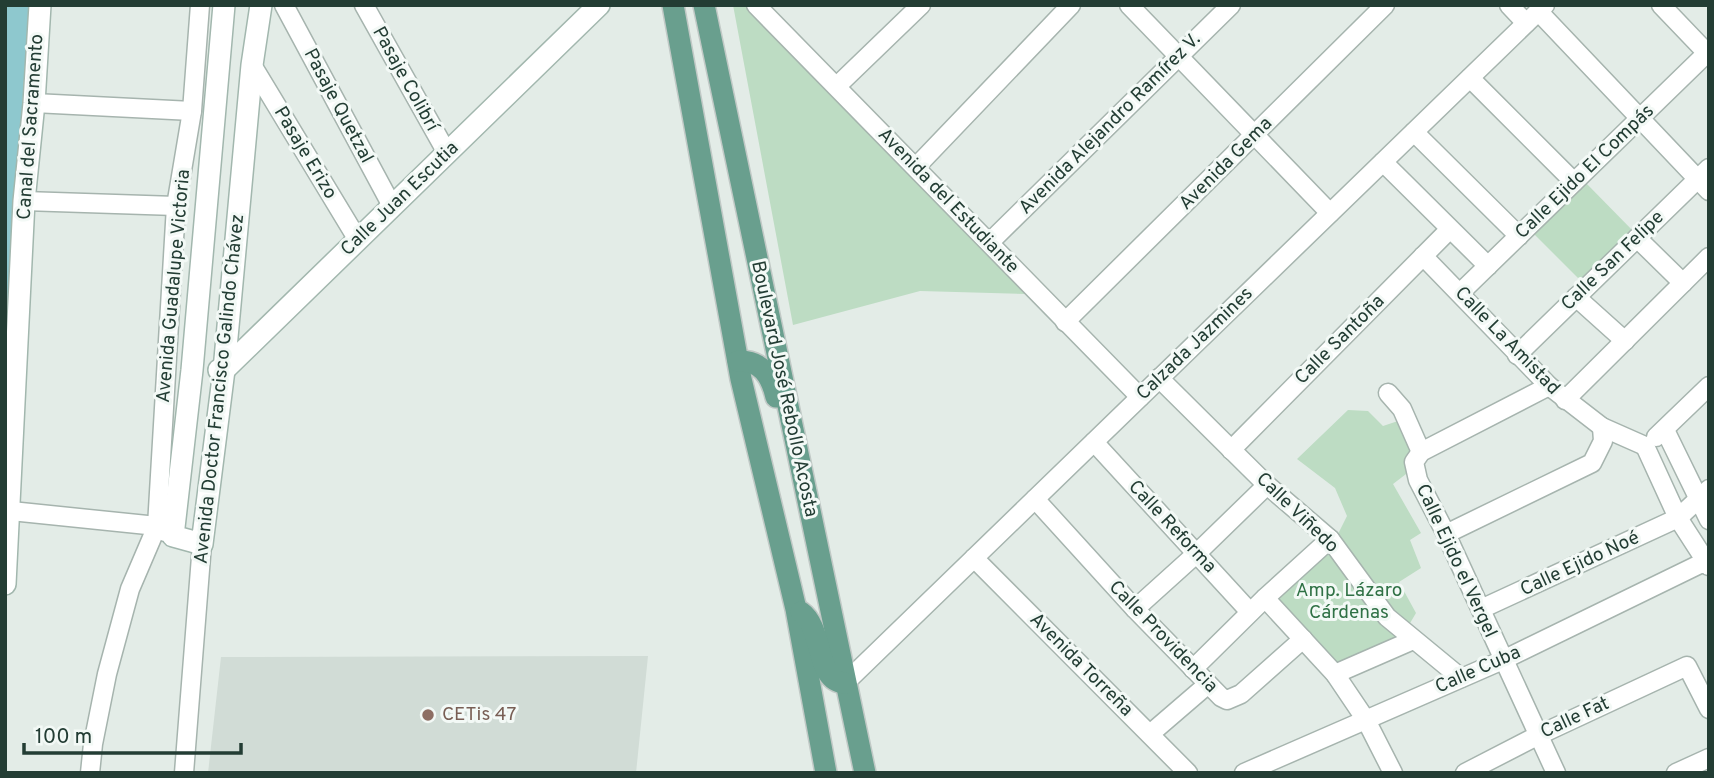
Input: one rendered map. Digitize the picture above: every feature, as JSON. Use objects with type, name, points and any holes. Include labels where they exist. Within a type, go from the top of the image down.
[{"type":"main road","name":"Boulevard José Rebollo Acosta","points":[[673,5],[738,362],[796,609],[826,773]]},
{"type":"main road","name":"Boulevard José Rebollo Acosta","points":[[704,5],[865,773]]},
{"type":"main road","points":[[738,362],[757,365],[767,374],[795,444]]},
{"type":"main road","points":[[796,609],[813,623],[830,677],[845,683]]},
{"type":"street","name":"Canal del Sacramento","points":[[5,584],[24,201],[40,5]]},
{"type":"street","name":"Avenida Guadalupe Victoria","points":[[90,773],[107,674],[131,589],[165,531],[176,206],[192,111],[200,5]]},
{"type":"street","name":"Avenida Doctor Francisco Galindo Chávez","points":[[165,531],[192,370],[224,5]]},
{"type":"street","name":"Avenida Doctor Francisco Galindo Chávez","points":[[184,773],[202,544],[224,370],[252,65],[261,5]]},
{"type":"street","name":"Pasaje Quetzal","points":[[284,5],[392,206]]},
{"type":"street","name":"Pasaje Colibrí","points":[[364,5],[446,153]]},
{"type":"street","name":"Calle Juan Escutia","points":[[224,370],[599,5]]},
{"type":"street","points":[[837,86],[921,5]]},
{"type":"street","points":[[916,167],[1072,5]]},
{"type":"street","points":[[1129,5],[1330,213]]},
{"type":"street","name":"Avenida Alejandro Ramírez V.","points":[[990,242],[1231,5]]},
{"type":"street","name":"Avenida Gema","points":[[1065,321],[1385,5]]},
{"type":"street","points":[[1508,5],[1536,13],[1639,119],[1705,179]]},
{"type":"street","points":[[1661,5],[1708,52]]},
{"type":"street","name":"Avenida del Estudiante","points":[[762,7],[1140,397]]},
{"type":"street","name":"Calzada Jazmines","points":[[845,683],[1536,13]]},
{"type":"street","name":"Calle Ejido El Compás","points":[[1460,293],[1708,52]]},
{"type":"street","name":"Pasaje Erizo","points":[[252,65],[358,240]]},
{"type":"street","points":[[1470,78],[1574,182]]},
{"type":"street","points":[[34,103],[192,111]]},
{"type":"street","points":[[1414,132],[1519,236]]},
{"type":"street","points":[[1383,162],[1488,266]]},
{"type":"street","name":"Calle San Felipe","points":[[1517,355],[1637,238],[1705,179]]},
{"type":"street","points":[[24,201],[176,206]]},
{"type":"street","name":"Calle Santoña","points":[[1231,450],[1449,230]]},
{"type":"street","points":[[1637,238],[1683,284]]},
{"type":"street","name":"Calle La Amistad","points":[[1423,256],[1517,355],[1565,400],[1602,428],[1645,446]]},
{"type":"street","points":[[1565,400],[1709,257]]},
{"type":"street","points":[[1576,297],[1625,341]]},
{"type":"street","points":[[192,370],[224,370]]},
{"type":"street","name":"Calle Viñedo","points":[[1159,378],[1267,485],[1330,539],[1387,617],[1461,678]]},
{"type":"street","points":[[1418,457],[1549,386]]},
{"type":"street","points":[[1708,564],[1678,518],[1645,446],[1709,386]]},
{"type":"street","name":"Calle Ejido el Vergel","points":[[1388,393],[1402,409],[1418,457],[1418,480],[1446,534],[1556,773]]},
{"type":"street","points":[[1446,534],[1592,463],[1603,441],[1602,428]]},
{"type":"street","points":[[1665,430],[1704,494],[1709,520]]},
{"type":"street","name":"Calle Reforma","points":[[1094,442],[1250,612]]},
{"type":"street","points":[[1135,608],[1267,485]]},
{"type":"street","name":"Calle Ejido Noé","points":[[1481,609],[1678,518],[1704,494]]},
{"type":"street","name":"Calle Providencia","points":[[1035,499],[1221,697],[1227,700],[1235,698],[1303,639]]},
{"type":"street","points":[[10,510],[165,531],[202,544]]},
{"type":"street","points":[[1193,669],[1250,612],[1330,539]]},
{"type":"street","name":"Avenida Torreña","points":[[974,558],[1188,773]]},
{"type":"street","name":"Calle Cuba","points":[[1244,773],[1503,660],[1700,564],[1708,564]]},
{"type":"street","points":[[1265,598],[1335,674],[1366,720],[1393,773]]},
{"type":"street","points":[[1335,674],[1413,640]]},
{"type":"street","name":"Calle Fat","points":[[1465,773],[1539,735],[1687,666],[1709,709]]},
{"type":"street","points":[[1150,734],[1207,685]]},
{"type":"street","points":[[1676,773],[1709,758]]},
{"type":"shaded area","name":"CETis 47","points":[[648,656],[636,773],[208,773],[221,657]]},
{"type":"green space","points":[[733,5],[745,5],[1027,294],[920,291],[793,325]]},
{"type":"green space","points":[[1584,181],[1637,235],[1586,286],[1532,232]]},
{"type":"green space","name":"Amp. Lázaro Cárdenas","points":[[1348,410],[1368,411],[1383,426],[1401,420],[1413,452],[1410,471],[1393,484],[1421,533],[1410,540],[1421,568],[1399,582],[1416,613],[1400,640],[1335,668],[1272,598],[1336,538],[1347,516],[1335,488],[1297,459]]},
{"type":"water","points":[[5,5],[29,5],[5,364]]},
{"type":"place","name":"CETis 47","points":[[428,715]]}]
